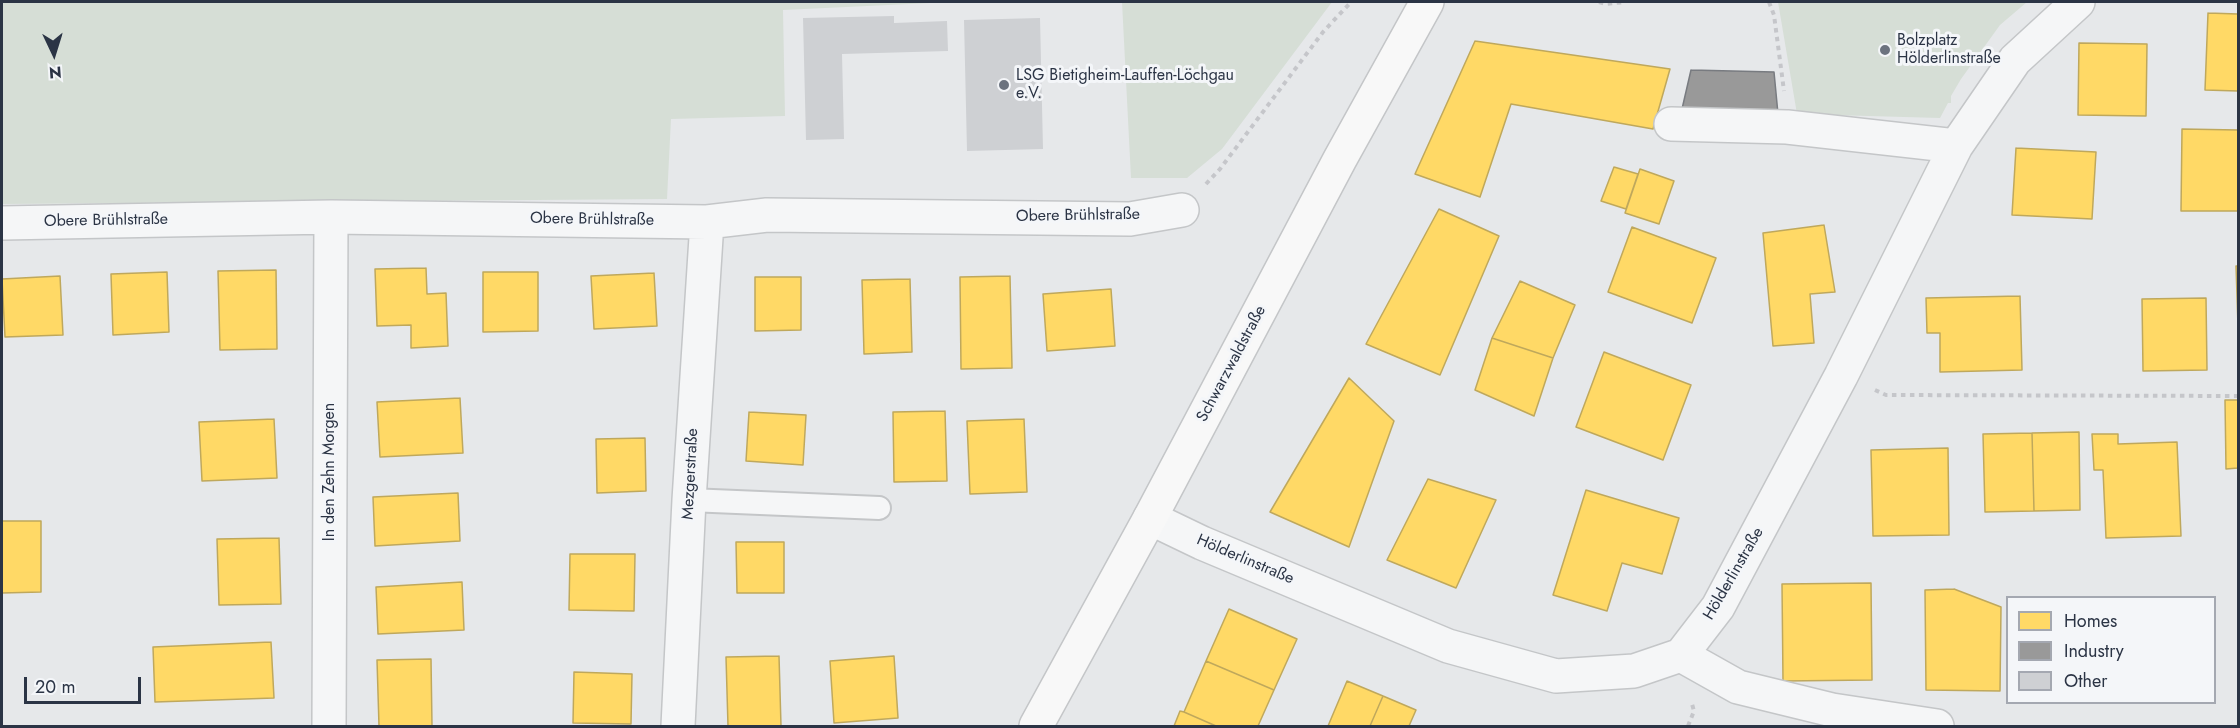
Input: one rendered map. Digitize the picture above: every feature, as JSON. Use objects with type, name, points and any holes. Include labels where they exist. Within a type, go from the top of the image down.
[{"type":"main road","name":"Schwarzwaldstraße","points":[[1036,726],[1150,518],[1340,159],[1427,2]]},
{"type":"street","name":"Hölderlinstraße","points":[[1150,518],[1202,543],[1448,646],[1557,676],[1634,671],[1682,655],[1718,607],[1841,376],[1956,146],[2015,60],[2078,2]]},
{"type":"street","points":[[1671,124],[1787,127],[1956,146]]},
{"type":"street","name":"Obere Brühlstraße","points":[[2,223],[331,217],[707,222],[767,215],[1130,219],[1182,210]]},
{"type":"street","name":"In den Zehn Morgen","points":[[329,726],[331,217]]},
{"type":"street","name":"Mezgerstraße","points":[[678,726],[689,501],[707,222]]},
{"type":"street","points":[[1682,655],[1738,687],[1832,710],[1937,726]]},
{"type":"lane","points":[[689,501],[879,508]]},
{"type":"path","points":[[1182,210],[1220,169],[1323,32],[1351,2]]},
{"type":"path","points":[[1599,2],[1606,4],[1624,2]]},
{"type":"path","points":[[1769,2],[1774,15],[1787,127]]},
{"type":"path","points":[[1841,376],[1886,395],[2238,396]]},
{"type":"shaded area","points":[[2,2],[951,2],[783,10],[785,116],[671,119],[667,199],[2,204]]},
{"type":"shaded area","points":[[1122,2],[1332,2],[1222,149],[1187,178],[1131,178]]},
{"type":"shaded area","name":"Bolzplatz Hölderlinstraße","points":[[1778,2],[2027,2],[2000,25],[1961,79],[1951,96],[1951,103],[1948,103],[1940,118],[1797,114]]},
{"type":"building: Homes","points":[[2208,13],[2238,14],[2238,91],[2205,90]]},
{"type":"building: Homes","points":[[1475,41],[1670,69],[1653,129],[1511,104],[1480,197],[1415,174]]},
{"type":"building: Homes","points":[[2079,43],[2147,44],[2146,116],[2078,115]]},
{"type":"building: Homes","points":[[2182,129],[2238,130],[2238,211],[2181,211]]},
{"type":"building: Homes","points":[[2016,148],[2096,152],[2092,219],[2012,215]]},
{"type":"building: Homes","points":[[1614,167],[1638,174],[1626,209],[1601,201]]},
{"type":"building: Homes","points":[[1640,169],[1674,181],[1659,224],[1625,213]]},
{"type":"building: Homes","points":[[1439,209],[1499,236],[1440,375],[1366,344]]},
{"type":"building: Homes","points":[[1824,225],[1835,292],[1810,294],[1814,343],[1773,346],[1763,233]]},
{"type":"building: Homes","points":[[1632,227],[1716,258],[1692,323],[1608,292]]},
{"type":"building: Homes","points":[[2236,266],[2238,266],[2238,326]]},
{"type":"building: Homes","points":[[426,268],[427,294],[446,293],[448,346],[411,348],[411,325],[377,326],[375,269]]},
{"type":"building: Homes","points":[[276,270],[277,349],[220,350],[218,271]]},
{"type":"building: Homes","points":[[167,272],[169,332],[113,335],[111,274]]},
{"type":"building: Homes","points":[[483,272],[538,272],[538,331],[483,332]]},
{"type":"building: Homes","points":[[654,273],[657,326],[594,329],[591,276]]},
{"type":"building: Homes","points":[[60,276],[63,335],[5,337],[2,279]]},
{"type":"building: Homes","points":[[1010,276],[1012,368],[961,369],[960,277]]},
{"type":"building: Homes","points":[[755,277],[801,277],[801,330],[755,331]]},
{"type":"building: Homes","points":[[910,279],[912,352],[864,354],[862,280]]},
{"type":"building: Homes","points":[[1520,281],[1575,305],[1553,358],[1492,338]]},
{"type":"building: Homes","points":[[1111,289],[1115,346],[1047,351],[1043,294]]},
{"type":"building: Homes","points":[[2020,296],[2022,370],[1940,372],[1940,333],[1927,333],[1926,298]]},
{"type":"building: Homes","points":[[2206,298],[2207,370],[2143,371],[2142,299]]},
{"type":"building: Homes","points":[[1492,338],[1553,358],[1534,416],[1475,390]]},
{"type":"building: Homes","points":[[1604,352],[1691,385],[1663,460],[1576,427]]},
{"type":"building: Homes","points":[[1349,378],[1394,421],[1349,547],[1270,512]]},
{"type":"building: Homes","points":[[460,398],[463,453],[380,457],[377,402]]},
{"type":"building: Homes","points":[[2225,400],[2238,400],[2238,468],[2226,469]]},
{"type":"building: Homes","points":[[945,411],[947,481],[894,482],[893,412]]},
{"type":"building: Homes","points":[[749,412],[806,415],[803,465],[746,461]]},
{"type":"building: Homes","points":[[274,419],[277,478],[202,481],[199,422]]},
{"type":"building: Homes","points":[[1024,419],[1027,492],[970,494],[967,421]]},
{"type":"building: Homes","points":[[2079,432],[2080,510],[2034,511],[2032,433]]},
{"type":"building: Homes","points":[[2032,433],[2034,511],[1985,512],[1983,434]]},
{"type":"building: Homes","points":[[2092,434],[2118,434],[2118,444],[2177,442],[2181,536],[2106,538],[2103,470],[2094,470]]},
{"type":"building: Homes","points":[[645,438],[646,491],[597,493],[596,439]]},
{"type":"building: Homes","points":[[1948,448],[1949,535],[1873,536],[1871,450]]},
{"type":"building: Homes","points":[[1428,479],[1496,500],[1456,588],[1387,560]]},
{"type":"building: Homes","points":[[1586,490],[1679,518],[1662,574],[1622,563],[1607,611],[1553,595]]},
{"type":"building: Homes","points":[[458,493],[460,541],[375,546],[373,497]]},
{"type":"building: Homes","points":[[2,521],[41,521],[41,592],[2,593]]},
{"type":"building: Homes","points":[[279,538],[281,604],[219,605],[217,539]]},
{"type":"building: Homes","points":[[736,542],[784,542],[784,593],[737,593]]},
{"type":"building: Homes","points":[[570,554],[635,554],[634,611],[569,610]]},
{"type":"building: Homes","points":[[462,582],[464,630],[378,634],[376,587]]},
{"type":"building: Homes","points":[[1871,583],[1872,680],[1783,681],[1782,584]]},
{"type":"building: Homes","points":[[1954,589],[2001,607],[2000,691],[1926,690],[1925,590]]},
{"type":"building: Homes","points":[[1229,609],[1297,639],[1274,690],[1206,661]]},
{"type":"building: Homes","points":[[271,642],[274,698],[155,702],[153,647]]},
{"type":"building: Homes","points":[[779,656],[781,726],[728,726],[726,657]]},
{"type":"building: Homes","points":[[894,656],[898,718],[834,723],[830,661]]},
{"type":"building: Homes","points":[[431,659],[432,726],[379,726],[377,660]]},
{"type":"building: Homes","points":[[1206,661],[1274,690],[1258,726],[1216,726],[1184,712]]},
{"type":"building: Homes","points":[[574,672],[632,674],[631,724],[573,723]]},
{"type":"building: Homes","points":[[1347,681],[1383,696],[1370,726],[1328,726]]},
{"type":"building: Homes","points":[[1383,696],[1416,710],[1409,726],[1370,726]]},
{"type":"building: Homes","points":[[1180,711],[1184,712],[1216,726],[1174,726]]},
{"type":"building: Industry","points":[[1691,70],[1774,72],[1778,114],[1682,109]]},
{"type":"building: Other","points":[[894,16],[894,23],[947,21],[948,51],[842,54],[844,139],[806,140],[803,18]]},
{"type":"building: Other","name":"LSG Bietigheim-Lauffen-Löchgau e.V.","points":[[1040,18],[1043,149],[967,151],[964,20]]},
{"type":"place","name":"Bolzplatz Hölderlinstraße","points":[[1885,50]]},
{"type":"place","name":"LSG Bietigheim-Lauffen-Löchgau e.V.","points":[[1004,85]]}]
